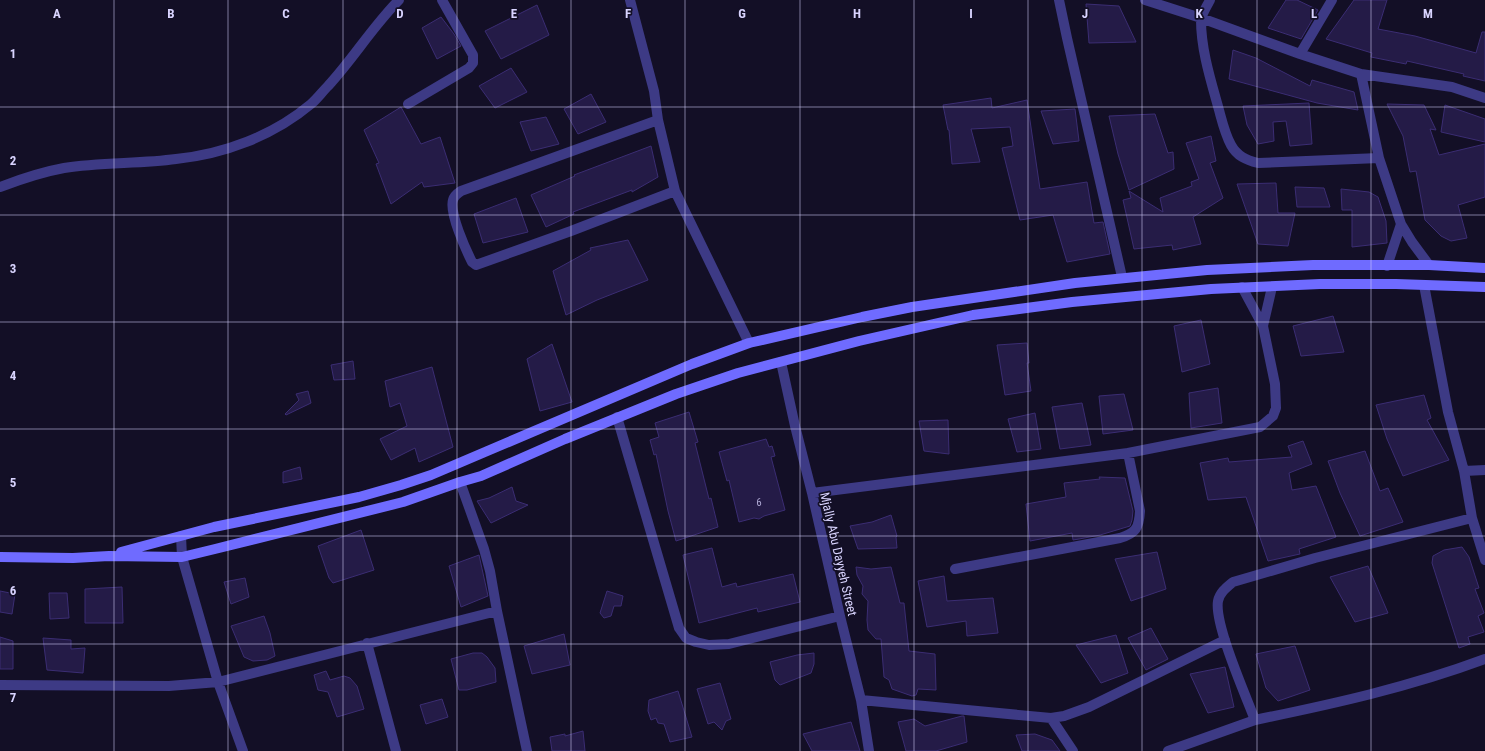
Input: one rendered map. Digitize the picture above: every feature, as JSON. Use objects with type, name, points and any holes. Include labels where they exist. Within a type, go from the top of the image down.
[{"type":"main road","points":[[109,556],[242,520],[359,497],[401,485],[431,475],[692,364],[749,343],[804,329],[883,313],[1015,291],[1122,277],[1243,267],[1429,265],[1485,268]]},
{"type":"main road","points":[[0,557],[182,557],[402,502],[481,476],[617,417],[676,394],[738,373],[859,341],[973,315],[1072,302],[1242,287],[1327,284],[1485,287]]},
{"type":"main road","points":[[1015,291],[1018,309]]},
{"type":"street","points":[[0,187],[28,176],[64,168],[101,164],[175,160],[204,156],[246,142],[277,129],[312,104],[342,71],[399,0]]},
{"type":"street","points":[[408,104],[469,68],[473,63],[473,55],[442,0]]},
{"type":"street","points":[[630,0],[654,91],[658,120],[675,191],[749,343]]},
{"type":"street","points":[[1060,0],[1067,38],[1122,277]]},
{"type":"street","points":[[1145,0],[1361,74],[1452,88],[1485,98]]},
{"type":"street","points":[[1210,0],[1201,18],[1203,46],[1212,85],[1231,145],[1244,159],[1258,163],[1278,163],[1379,158]]},
{"type":"street","points":[[1300,54],[1332,0]]},
{"type":"street","points":[[1361,74],[1379,158],[1401,224],[1429,265]]},
{"type":"street","points":[[658,120],[461,191],[453,200],[452,206],[461,238],[472,262],[476,265],[571,232],[675,191]]},
{"type":"street","points":[[1387,266],[1401,224]]},
{"type":"street","points":[[1424,286],[1448,412],[1464,471],[1472,518],[1485,560]]},
{"type":"street","points":[[812,493],[1128,453],[1260,427],[1273,416],[1276,408],[1275,384],[1263,326],[1242,287]]},
{"type":"street","points":[[1263,326],[1272,287]]},
{"type":"street","name":"Mjally Abu Dayyeh Street","points":[[781,362],[794,426],[812,493],[861,700],[870,751]]},
{"type":"street","points":[[617,417],[679,628],[686,638],[709,645],[729,644],[840,616]]},
{"type":"street","points":[[955,568],[1120,538],[1133,533],[1140,521],[1140,511],[1128,453]]},
{"type":"street","points":[[1464,471],[1485,470]]},
{"type":"street","points":[[460,482],[484,549],[490,571],[527,751]]},
{"type":"street","points":[[1255,720],[1225,640],[1218,608],[1218,599],[1224,589],[1233,582],[1315,558],[1472,518]]},
{"type":"street","points":[[180,536],[182,557],[218,682],[243,751]]},
{"type":"street","points":[[0,685],[169,686],[218,682],[497,611]]},
{"type":"street","points":[[861,700],[1051,718],[1064,716],[1089,707],[1225,640]]},
{"type":"street","points":[[367,643],[396,751]]},
{"type":"street","points":[[1168,751],[1255,720],[1371,695],[1439,676],[1485,659]]},
{"type":"street","points":[[1051,718],[1073,751]]},
{"type":"building","points":[[1286,0],[1297,0],[1318,10],[1301,39],[1268,28]]},
{"type":"building","points":[[1354,0],[1387,0],[1378,29],[1415,36],[1476,53],[1482,32],[1485,32],[1485,81],[1463,76],[1464,74],[1407,61],[1406,64],[1371,57],[1372,53],[1326,39]]},
{"type":"building","points":[[1086,4],[1119,6],[1136,42],[1089,43]]},
{"type":"building","points":[[537,5],[549,35],[501,59],[485,31]]},
{"type":"building","points":[[441,17],[461,46],[437,59],[422,28]]},
{"type":"building","points":[[1233,50],[1256,58],[1310,86],[1312,80],[1354,92],[1358,110],[1317,103],[1229,79]]},
{"type":"building","points":[[511,68],[527,92],[495,108],[479,86]]},
{"type":"building","points":[[591,94],[606,122],[578,134],[564,109]]},
{"type":"building","points":[[991,98],[992,108],[1027,100],[1040,189],[1087,182],[1094,223],[1103,222],[1110,254],[1067,262],[1053,215],[1020,220],[1002,148],[1013,146],[1010,127],[971,129],[980,162],[952,164],[949,130],[943,105]]},
{"type":"building","points":[[1309,103],[1312,144],[1290,146],[1286,121],[1273,122],[1274,141],[1258,144],[1247,125],[1243,106]]},
{"type":"building","points":[[1387,104],[1424,105],[1436,130],[1430,129],[1439,155],[1485,144],[1485,197],[1458,205],[1467,238],[1451,241],[1441,236],[1425,220],[1416,171],[1410,172],[1403,136]]},
{"type":"building","points":[[1445,105],[1485,119],[1485,142],[1441,132]]},
{"type":"building","points":[[401,107],[421,144],[440,137],[455,183],[424,187],[422,182],[391,204],[376,164],[379,163],[364,130]]},
{"type":"building","points":[[1075,109],[1079,141],[1053,144],[1041,111]]},
{"type":"building","points":[[1155,114],[1168,153],[1173,152],[1174,169],[1129,190],[1118,154],[1109,116]]},
{"type":"building","points":[[546,117],[559,144],[531,151],[520,122]]},
{"type":"building","points":[[1211,136],[1216,161],[1210,163],[1223,198],[1193,217],[1201,244],[1173,250],[1172,245],[1134,249],[1123,200],[1131,198],[1129,191],[1163,212],[1160,198],[1192,186],[1191,182],[1199,179],[1186,143]]},
{"type":"building","points":[[651,146],[658,177],[632,192],[632,190],[573,212],[574,214],[546,227],[531,195],[575,176],[574,175]]},
{"type":"building","points":[[1276,183],[1278,213],[1295,213],[1288,246],[1258,244],[1237,184]]},
{"type":"building","points":[[1295,187],[1324,188],[1330,207],[1297,207]]},
{"type":"building","points":[[1341,189],[1369,192],[1378,197],[1386,221],[1387,243],[1352,247],[1352,210],[1342,210]]},
{"type":"building","points":[[516,198],[528,232],[483,243],[474,214]]},
{"type":"building","points":[[628,240],[648,280],[597,300],[566,315],[553,271],[591,250],[590,248]]},
{"type":"building","points":[[1333,316],[1344,352],[1301,356],[1293,326]]},
{"type":"building","points":[[1201,320],[1210,364],[1182,372],[1174,326]]},
{"type":"building","points":[[1027,343],[1029,363],[1027,363],[1031,391],[1005,395],[997,345]]},
{"type":"building","points":[[552,344],[572,402],[540,411],[527,359]]},
{"type":"building","points":[[353,361],[355,379],[334,380],[331,365]]},
{"type":"building","points":[[432,367],[453,447],[419,462],[415,448],[391,460],[380,439],[407,426],[400,403],[390,407],[385,381]]},
{"type":"building","points":[[1218,388],[1222,423],[1191,428],[1189,393]]},
{"type":"building","points":[[308,391],[311,403],[286,415],[285,414],[299,400],[296,394]]},
{"type":"building","points":[[1124,394],[1133,430],[1103,434],[1099,396]]},
{"type":"building","points":[[1424,395],[1431,418],[1427,420],[1449,460],[1403,476],[1387,439],[1376,405]]},
{"type":"building","points":[[1082,403],[1091,445],[1060,449],[1052,407]]},
{"type":"building","points":[[689,412],[698,442],[695,443],[709,499],[711,498],[718,527],[676,541],[656,454],[654,455],[650,440],[659,437],[655,423]]},
{"type":"building","points":[[1035,413],[1041,449],[1017,452],[1008,419]]},
{"type":"building","points":[[948,420],[949,454],[924,451],[919,421]]},
{"type":"building","points":[[766,439],[769,447],[772,446],[775,456],[771,457],[785,510],[759,519],[754,518],[739,522],[729,480],[727,481],[719,452]]},
{"type":"building","points":[[1303,441],[1312,464],[1289,473],[1292,490],[1316,486],[1336,537],[1299,549],[1300,554],[1268,561],[1246,497],[1208,500],[1200,463],[1228,458],[1229,462],[1292,457],[1288,446]]},
{"type":"building","points":[[1365,451],[1380,491],[1388,488],[1403,522],[1360,536],[1340,493],[1328,461]]},
{"type":"building","points":[[300,467],[302,479],[283,483],[283,472]]},
{"type":"building","points":[[1099,477],[1125,478],[1133,511],[1130,526],[1100,535],[1073,540],[1072,533],[1030,541],[1026,504],[1066,497],[1064,483],[1100,479]]},
{"type":"building","points":[[512,487],[516,501],[528,505],[491,523],[477,501],[489,498]]},
{"type":"building","points":[[891,515],[897,536],[897,548],[858,549],[850,526],[872,522]]},
{"type":"building","points":[[361,530],[374,570],[333,583],[329,578],[318,546]]},
{"type":"building","points":[[1462,547],[1469,557],[1479,588],[1475,589],[1484,613],[1478,616],[1484,632],[1468,637],[1470,644],[1459,648],[1432,563],[1433,556],[1444,550]]},
{"type":"building","points":[[712,548],[722,587],[736,583],[737,587],[793,574],[800,602],[758,612],[757,608],[699,623],[683,555]]},
{"type":"building","points":[[1157,552],[1166,589],[1131,601],[1115,559]]},
{"type":"building","points":[[479,555],[488,596],[461,607],[449,566]]},
{"type":"building","points":[[1368,566],[1388,613],[1355,622],[1330,577]]},
{"type":"building","points":[[856,567],[871,569],[891,567],[900,603],[904,603],[909,651],[935,654],[936,690],[918,689],[916,695],[912,696],[892,689],[889,680],[884,677],[881,639],[876,639],[868,630],[868,601],[862,594],[863,586],[857,575]]},
{"type":"building","points":[[944,576],[947,601],[993,598],[998,633],[967,636],[966,621],[927,627],[918,581]]},
{"type":"building","points":[[245,578],[249,597],[231,604],[224,582]]},
{"type":"building","points":[[122,587],[123,623],[85,623],[85,589]]},
{"type":"building","points":[[0,591],[15,594],[12,614],[0,612]]},
{"type":"building","points":[[607,591],[623,596],[621,606],[614,606],[611,616],[604,618],[600,613]]},
{"type":"building","points":[[49,593],[67,593],[69,618],[50,619]]},
{"type":"building","points":[[264,616],[270,633],[275,656],[267,660],[253,661],[244,657],[231,626]]},
{"type":"building","points":[[1151,628],[1168,659],[1146,670],[1128,638]]},
{"type":"building","points":[[564,634],[570,665],[532,674],[524,646]]},
{"type":"building","points":[[1116,635],[1128,673],[1101,683],[1076,645]]},
{"type":"building","points":[[0,637],[13,641],[13,669],[0,669]]},
{"type":"building","points":[[43,638],[71,640],[71,649],[85,648],[83,673],[47,670]]},
{"type":"building","points":[[1295,646],[1310,690],[1278,701],[1266,688],[1256,654]]},
{"type":"building","points":[[473,653],[482,653],[487,657],[495,668],[496,682],[467,690],[459,690],[451,659]]},
{"type":"building","points":[[814,653],[814,664],[811,673],[780,685],[775,680],[770,662],[797,655]]},
{"type":"building","points":[[1225,667],[1234,707],[1208,713],[1190,674]]},
{"type":"building","points":[[326,671],[330,680],[344,676],[350,678],[357,686],[364,709],[337,717],[328,692],[318,690],[314,675]]},
{"type":"building","points":[[720,683],[731,719],[726,721],[722,730],[714,722],[708,724],[697,689]]},
{"type":"building","points":[[678,691],[692,737],[670,742],[664,724],[658,723],[656,718],[651,720],[648,711],[649,700]]},
{"type":"building","points":[[442,699],[448,717],[426,724],[420,705]]},
{"type":"building","points":[[964,716],[967,742],[936,751],[906,751],[898,722],[914,719],[925,726]]},
{"type":"building","points":[[851,722],[860,751],[812,751],[803,734]]},
{"type":"building","points":[[583,731],[585,751],[552,751],[550,737],[565,734],[565,736]]},
{"type":"building","points":[[1035,734],[1052,740],[1060,751],[1022,751],[1016,735]]}]
